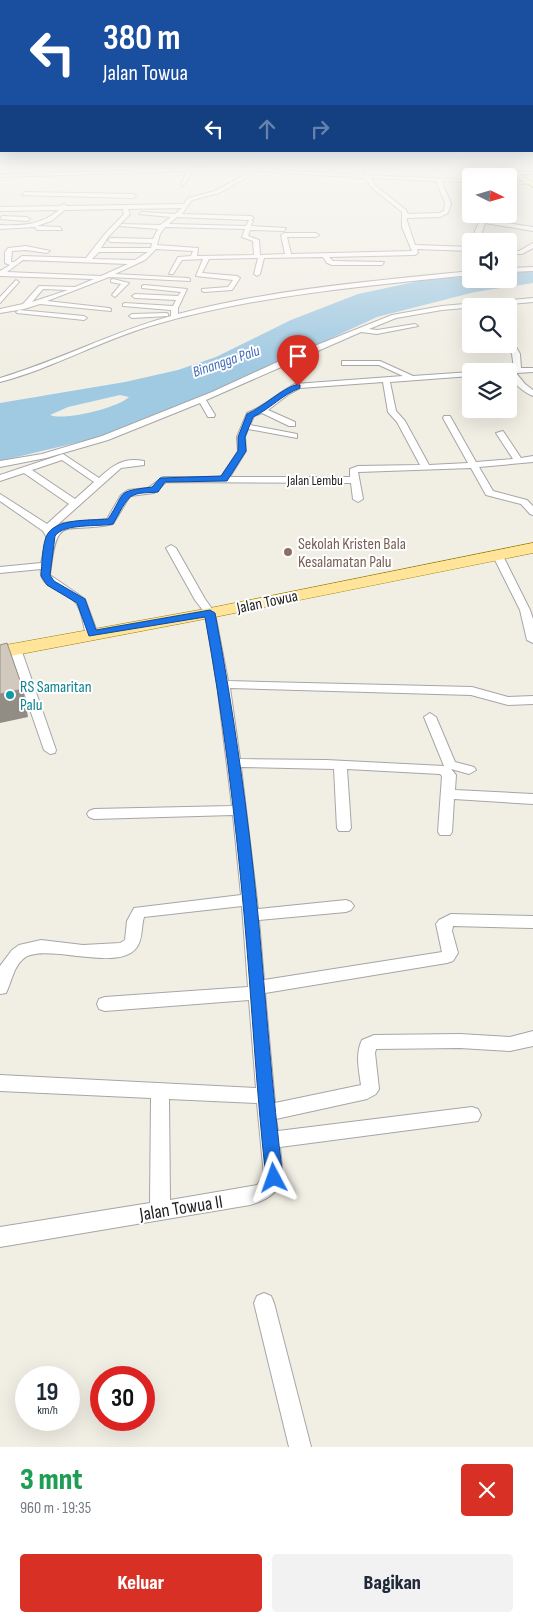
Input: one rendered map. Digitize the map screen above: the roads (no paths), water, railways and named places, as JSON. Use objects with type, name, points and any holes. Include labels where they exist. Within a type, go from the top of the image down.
[{"type":"main road","name":"Jalan Towua","points":[[7,651],[210,613],[533,548]]},
{"type":"street","points":[[88,260],[109,233]]},
{"type":"street","points":[[117,233],[155,243]]},
{"type":"street","points":[[3,311],[24,307],[52,298],[104,278],[146,258],[159,233]]},
{"type":"street","points":[[247,233],[245,238],[256,240],[260,256],[257,274]]},
{"type":"street","points":[[276,234],[282,233]]},
{"type":"street","points":[[284,233],[293,264]]},
{"type":"street","points":[[290,233],[316,235]]},
{"type":"street","points":[[206,258],[198,275],[210,276],[260,256],[415,253],[408,233]]},
{"type":"street","points":[[111,240],[196,248],[194,258]]},
{"type":"street","points":[[87,252],[155,243]]},
{"type":"street","points":[[521,259],[533,245]]},
{"type":"street","points":[[414,247],[462,249]]},
{"type":"street","points":[[0,252],[8,252],[13,248],[54,251]]},
{"type":"street","points":[[8,252],[8,263],[24,266]]},
{"type":"street","points":[[325,254],[332,263],[382,263]]},
{"type":"street","points":[[517,257],[532,269]]},
{"type":"street","points":[[0,273],[15,265],[22,258],[138,262]]},
{"type":"street","points":[[136,296],[182,297],[199,293],[230,290],[237,278],[231,267],[206,258],[179,258],[171,273]]},
{"type":"street","points":[[102,269],[122,270]]},
{"type":"street","points":[[517,270],[532,269]]},
{"type":"street","points":[[0,273],[188,280]]},
{"type":"street","points":[[132,316],[174,314],[288,295],[462,274]]},
{"type":"street","points":[[199,293],[210,276]]},
{"type":"street","points":[[104,278],[126,283],[115,295]]},
{"type":"street","points":[[0,301],[16,282]]},
{"type":"street","points":[[24,307],[41,287],[77,288]]},
{"type":"street","points":[[0,380],[35,370],[174,314],[186,290],[144,287]]},
{"type":"street","points":[[52,298],[115,303]]},
{"type":"street","points":[[517,302],[533,300]]},
{"type":"street","points":[[38,303],[109,310]]},
{"type":"street","points":[[125,305],[174,314]]},
{"type":"street","points":[[0,464],[86,445],[202,400],[357,330],[388,318],[408,313],[462,307]]},
{"type":"street","points":[[3,311],[84,318]]},
{"type":"street","points":[[357,330],[377,332],[415,326]]},
{"type":"street","points":[[345,364],[380,363],[412,379]]},
{"type":"street","points":[[517,371],[533,370]]},
{"type":"street","points":[[224,479],[242,451],[240,442],[250,416],[262,410],[290,389],[298,386],[462,375]]},
{"type":"street","points":[[517,378],[522,386],[533,394]]},
{"type":"street","points":[[386,380],[392,412],[401,421],[426,468]]},
{"type":"street","points":[[202,400],[211,415]]},
{"type":"street","points":[[262,410],[292,424]]},
{"type":"street","points":[[447,418],[489,492],[524,502],[533,512]]},
{"type":"street","points":[[245,426],[294,436]]},
{"type":"street","points":[[0,478],[148,431]]},
{"type":"street","points":[[500,433],[520,461]]},
{"type":"street","points":[[63,457],[101,483]]},
{"type":"street","name":"Jalan Lembu","points":[[49,533],[66,526],[110,522],[118,511],[123,497],[130,492],[155,490],[163,480],[355,480],[354,471],[358,469],[474,466],[533,459]]},
{"type":"street","points":[[92,634],[81,601],[47,580],[49,533],[75,504],[120,465],[141,463]]},
{"type":"street","points":[[26,470],[75,504]]},
{"type":"street","points":[[355,480],[358,499]]},
{"type":"street","points":[[0,497],[49,533]]},
{"type":"street","points":[[171,548],[200,600],[210,613]]},
{"type":"street","points":[[498,556],[525,610],[533,640]]},
{"type":"street","points":[[0,570],[47,565]]},
{"type":"street","name":"Jalan Towua II","points":[[0,1237],[263,1192],[274,1178],[266,1105],[250,908],[234,763],[223,684],[210,613]]},
{"type":"street","points":[[7,651],[50,750]]},
{"type":"street","points":[[223,684],[472,691],[508,701],[533,700]]},
{"type":"street","points":[[430,717],[450,765],[445,832]]},
{"type":"street","points":[[234,763],[469,770]]},
{"type":"street","points":[[340,765],[344,828]]},
{"type":"street","points":[[448,794],[533,799]]},
{"type":"street","points":[[94,814],[239,810]]},
{"type":"street","points":[[0,988],[9,964],[19,953],[32,947],[44,945],[76,951],[117,950],[129,946],[133,940],[134,922],[139,912],[346,906]]},
{"type":"street","points":[[105,1004],[257,990],[447,957],[450,953],[450,948],[443,929],[444,924],[451,920],[533,922]]},
{"type":"street","points":[[0,1083],[160,1091],[266,1105],[367,1091],[370,1089],[366,1053],[368,1045],[374,1042],[471,1041],[521,1044],[533,1038]]},
{"type":"street","points":[[160,1091],[160,1210]]},
{"type":"street","points":[[271,1140],[472,1115]]},
{"type":"street","points":[[264,1303],[300,1447]]},
{"type":"water","points":[[533,271],[533,283],[517,285],[517,272]]},
{"type":"water","name":"Binangga Palu","points":[[462,277],[462,288],[501,288],[475,292],[377,317],[209,395],[96,438],[0,461],[0,403],[125,382],[178,370],[216,357],[291,320],[358,294],[419,281]],"holes":[[[120,395],[129,397],[103,409],[78,415],[50,415],[68,407]]]},
{"type":"place","name":"Sekolah Kristen Bala Kesalamatan Palu","points":[[288,552]]},
{"type":"place","name":"RS Samaritan Palu","points":[[10,695]]}]
